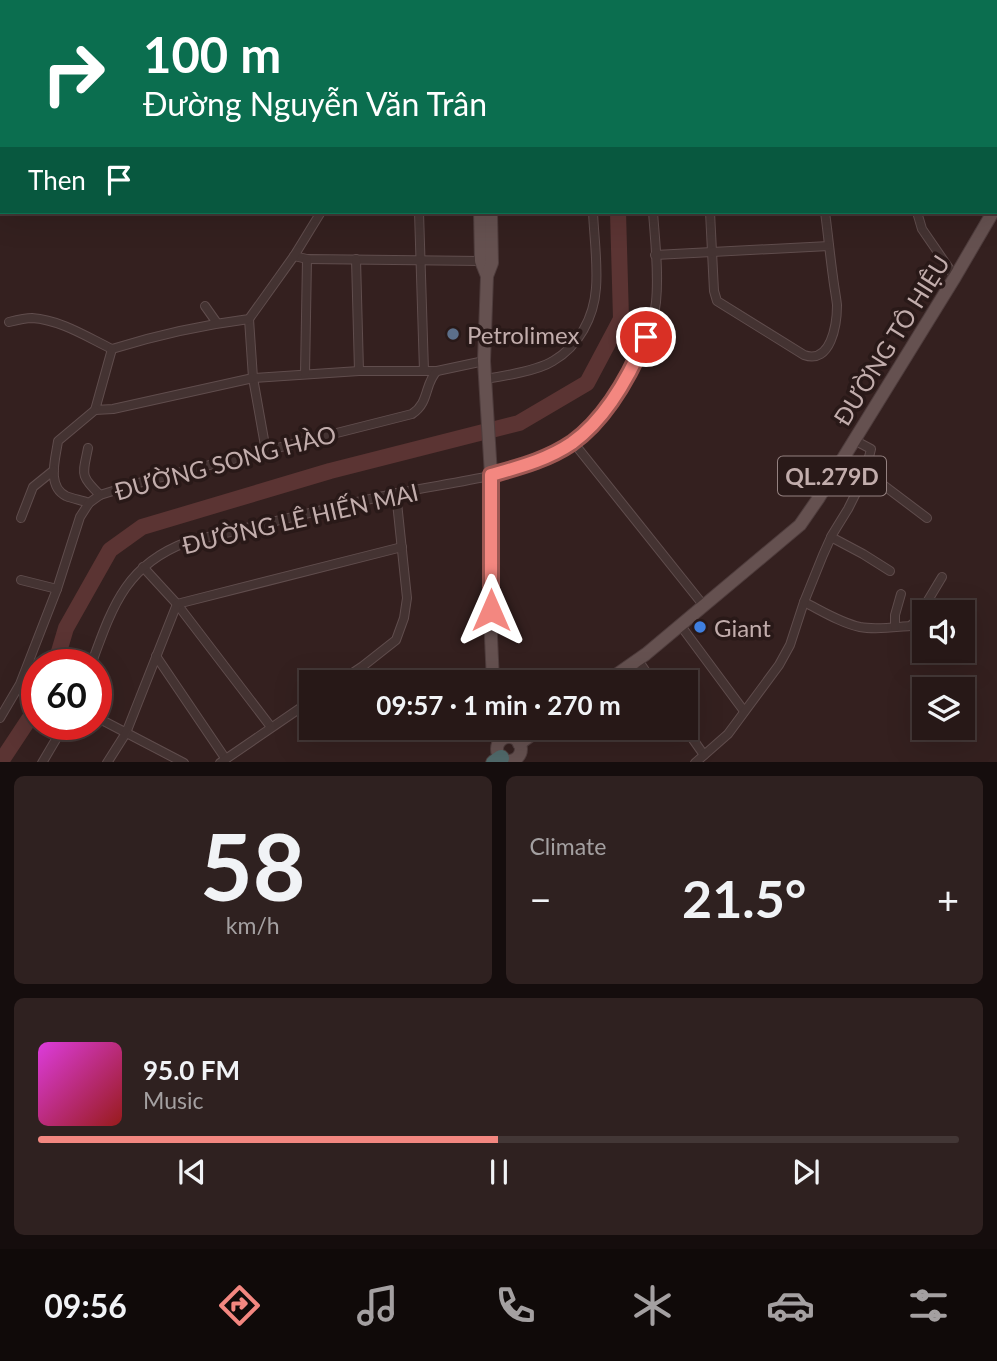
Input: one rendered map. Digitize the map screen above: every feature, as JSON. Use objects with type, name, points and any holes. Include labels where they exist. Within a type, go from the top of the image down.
[{"type":"main road","points":[[480,214],[481,261],[487,276]]},
{"type":"main road","points":[[491,214],[492,263],[487,276],[484,360],[490,470],[492,670]]},
{"type":"main road","name":"ĐƯỜNG TÔ HIỆU","points":[[623,670],[681,626],[800,525],[992,214]]},
{"type":"main road","points":[[500,740],[497,751],[505,761],[519,754],[519,744],[514,740]]},
{"type":"main road","points":[[519,744],[524,740]]},
{"type":"street","points":[[266,451],[253,377],[249,319],[294,256],[320,214]]},
{"type":"street","points":[[419,214],[424,370]]},
{"type":"street","points":[[485,379],[552,362],[565,352],[588,324],[596,287],[593,214]]},
{"type":"street","name":"ĐƯỜNG LÊ HIẾN MAI","points":[[97,649],[110,614],[126,586],[156,556],[171,548],[187,542],[541,460],[573,442],[602,413],[626,378],[652,322],[657,283],[653,214]]},
{"type":"street","points":[[710,214],[714,291],[717,301],[811,357],[828,348],[835,324],[836,305],[825,214]]},
{"type":"street","points":[[917,214],[922,229],[955,277]]},
{"type":"street","points":[[656,255],[829,246]]},
{"type":"street","points":[[294,256],[307,259],[481,261]]},
{"type":"street","points":[[305,374],[307,259]]},
{"type":"street","points":[[356,260],[359,371]]},
{"type":"street","points":[[205,306],[217,323]]},
{"type":"street","points":[[9,322],[33,318],[45,320],[72,328],[112,349],[149,337],[249,319]]},
{"type":"street","points":[[89,503],[66,496],[55,483],[58,441],[95,410],[112,349]]},
{"type":"street","points":[[95,410],[113,409],[253,377],[359,371],[437,371],[484,360]]},
{"type":"street","name":"ĐƯỜNG SONG HÀO","points":[[0,718],[20,684],[57,589],[80,517],[89,503],[100,495],[142,482],[412,414],[422,405],[428,393],[429,382],[437,371]]},
{"type":"street","points":[[695,762],[728,734],[779,665],[790,645],[804,602],[831,537],[866,472],[870,449],[854,440]]},
{"type":"street","points":[[573,442],[704,606]]},
{"type":"street","points":[[88,447],[84,477],[100,495]]},
{"type":"street","points":[[21,518],[33,487],[54,470]]},
{"type":"street","points":[[866,472],[926,518]]},
{"type":"street","points":[[357,670],[396,640],[404,618],[407,598],[396,494]]},
{"type":"street","points":[[831,537],[890,571]]},
{"type":"street","points":[[177,604],[402,547]]},
{"type":"street","points":[[143,567],[177,604],[271,727]]},
{"type":"street","points":[[804,602],[859,627],[913,625],[942,577]]},
{"type":"street","points":[[21,580],[57,589]]},
{"type":"street","points":[[895,627],[895,615],[901,594]]},
{"type":"street","points":[[107,762],[126,733],[177,604]]},
{"type":"street","points":[[681,626],[744,711]]},
{"type":"street","points":[[156,656],[223,760],[299,709]]},
{"type":"street","points":[[638,660],[645,670]]},
{"type":"street","points":[[112,726],[184,762]]},
{"type":"street","points":[[42,762],[55,740]]},
{"type":"street","points":[[693,740],[704,755]]},
{"type":"waterway","points":[[60,649],[66,628],[110,550],[142,527],[330,471],[519,423],[587,383],[621,319],[618,214]]},
{"type":"waterway","points":[[1,762],[21,731]]},
{"type":"place","name":"Petrolimex","points":[[453,334]]},
{"type":"place","name":"Giant","points":[[700,627]]},
{"type":"route","points":[[491,610],[491,475],[541,460],[573,442],[592,425],[614,397],[646,337]]}]
